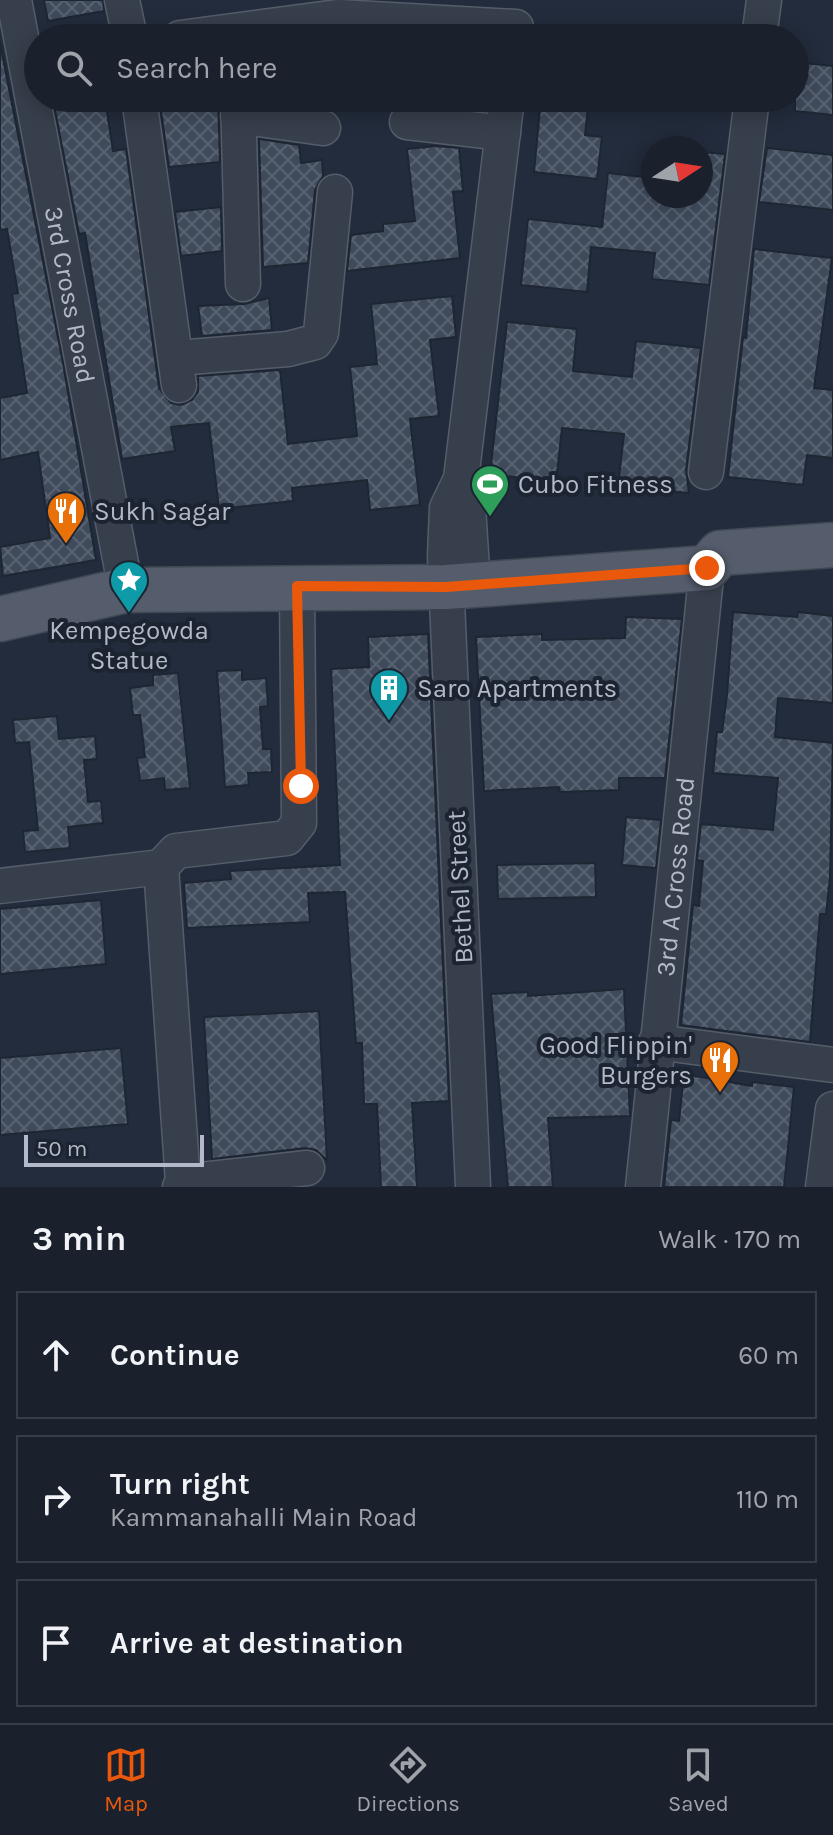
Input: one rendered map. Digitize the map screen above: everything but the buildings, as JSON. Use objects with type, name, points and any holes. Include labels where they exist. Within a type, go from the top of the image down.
[{"type":"main road","points":[[0,619],[126,590],[460,586],[707,568],[720,553],[833,545]]},
{"type":"main road","points":[[707,568],[720,580],[833,574]]},
{"type":"street","name":"3rd Cross Road","points":[[14,0],[24,53]]},
{"type":"street","points":[[122,0],[127,24]]},
{"type":"street","points":[[761,24],[764,0]]},
{"type":"street","points":[[259,24],[289,11],[338,17],[517,22]]},
{"type":"street","name":"3rd Cross Road","points":[[35,112],[126,590]]},
{"type":"street","points":[[141,112],[178,371],[315,342],[321,333],[335,192]]},
{"type":"street","points":[[238,112],[243,284]]},
{"type":"street","points":[[258,112],[323,128]]},
{"type":"street","name":"Bethel Street","points":[[473,1187],[460,586],[468,507],[461,479],[505,112]]},
{"type":"street","points":[[706,472],[750,112]]},
{"type":"street","points":[[407,122],[503,133]]},
{"type":"street","name":"3rd A Cross Road","points":[[643,1187],[707,568]]},
{"type":"street","points":[[0,886],[161,867],[176,851],[287,838],[299,823],[297,586]]},
{"type":"street","points":[[161,867],[182,1184],[307,1168]]},
{"type":"street","points":[[656,1042],[833,1065]]},
{"type":"street","points":[[823,1187],[833,1109]]},
{"type":"place","name":"Cubo Fitness","points":[[490,518]]},
{"type":"place","name":"Sukh Sagar","points":[[66,545]]},
{"type":"place","name":"Kempegowda Statue","points":[[129,614]]},
{"type":"place","name":"Saro Apartments","points":[[389,722]]},
{"type":"place","name":"Good Flippin' Burgers","points":[[720,1094]]},
{"type":"route","points":[[301,786],[297,586],[446,587],[707,568]]}]
